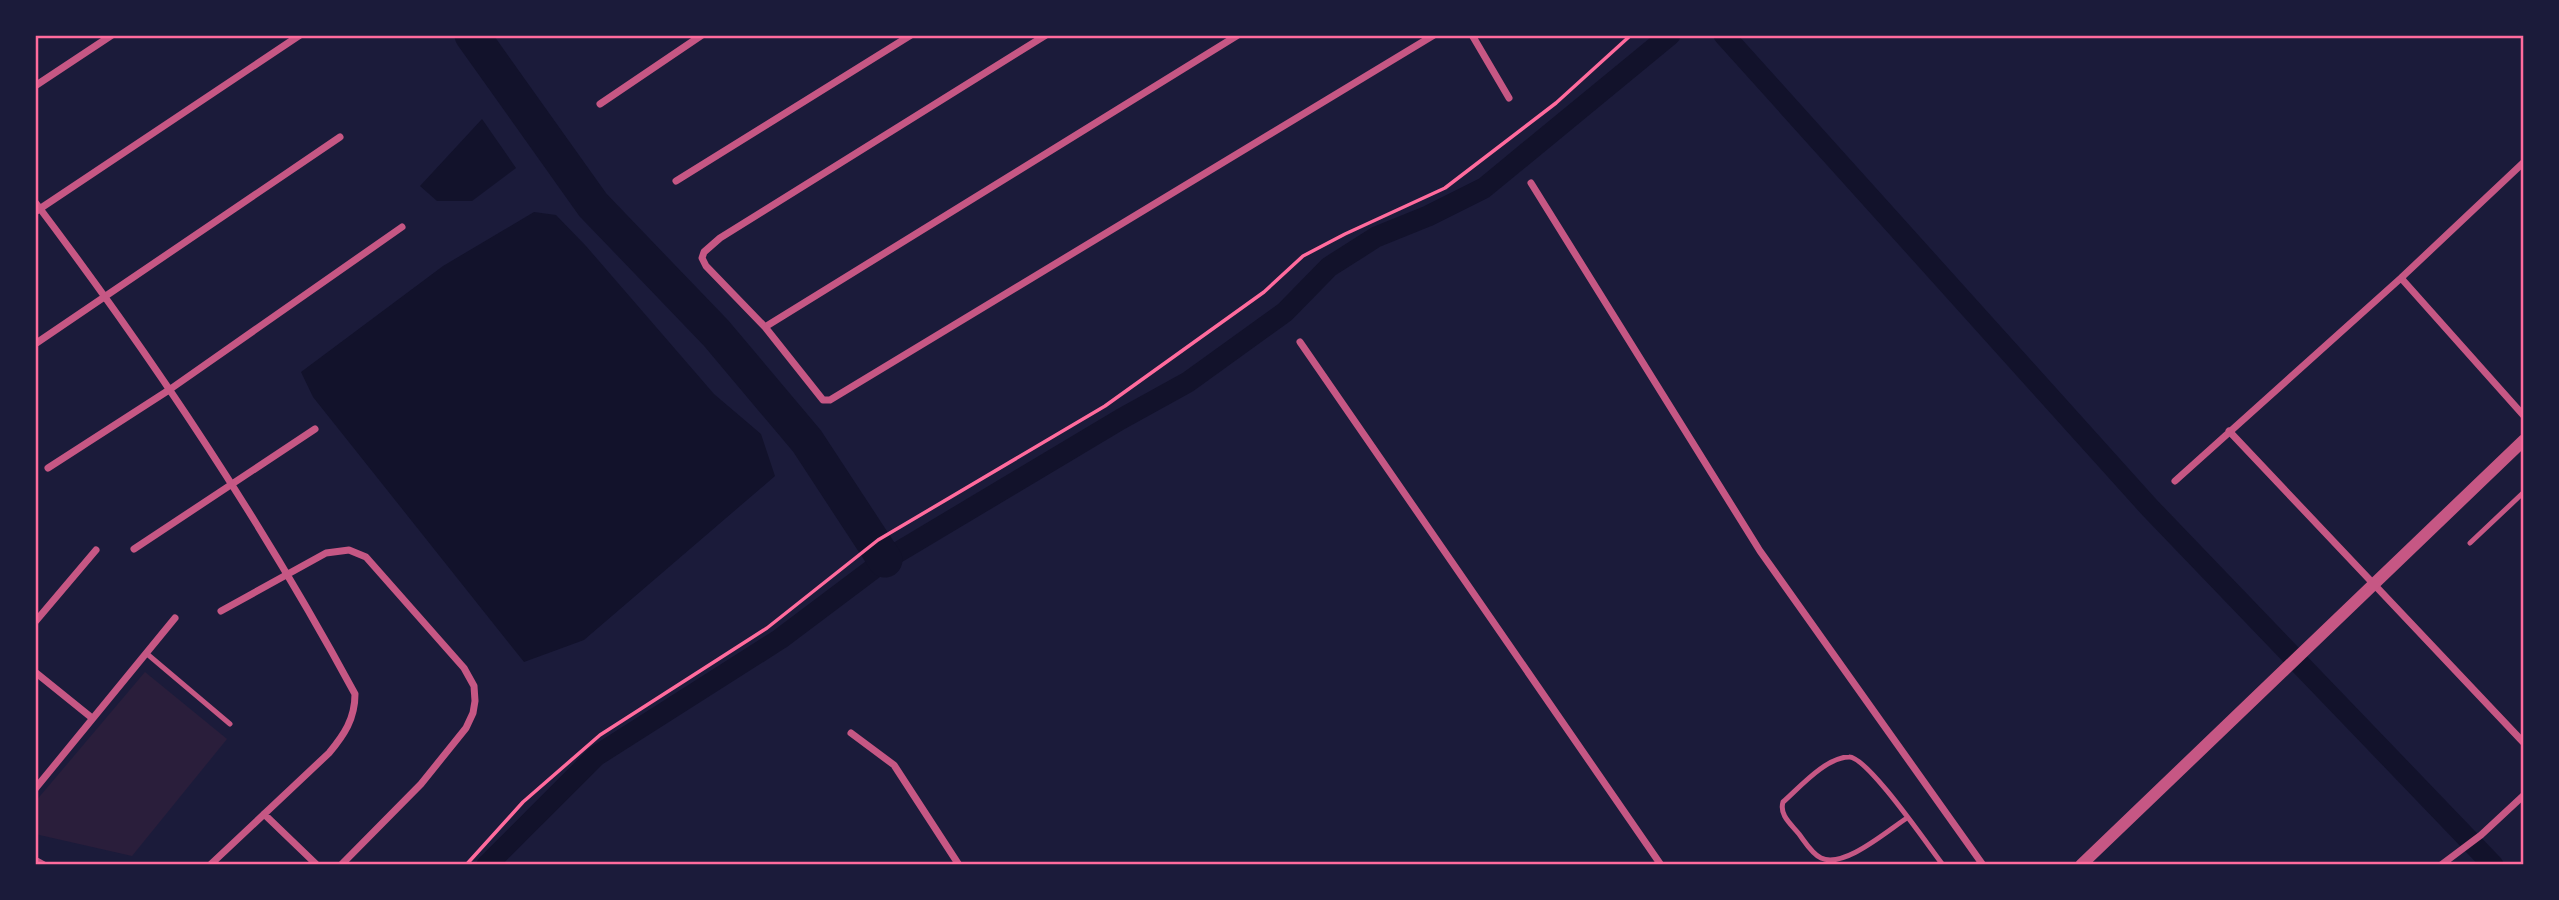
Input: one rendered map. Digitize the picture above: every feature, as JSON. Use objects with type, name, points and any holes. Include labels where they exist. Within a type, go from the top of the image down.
[{"type":"street","points":[[35,86],[112,35]]},
{"type":"street","points":[[210,865],[329,753],[351,721],[355,694],[288,575],[233,485],[106,295],[37,207],[300,35]]},
{"type":"street","points":[[600,104],[702,35]]},
{"type":"street","points":[[676,181],[911,35]]},
{"type":"street","points":[[1046,35],[710,245],[704,252],[702,258],[706,266],[765,327],[819,397],[825,401],[1434,35]]},
{"type":"street","points":[[765,327],[1238,35]]},
{"type":"street","points":[[1472,35],[1509,98]]},
{"type":"street","points":[[35,344],[340,137]]},
{"type":"street","points":[[2175,481],[2401,278],[2524,162]]},
{"type":"street","points":[[1531,183],[1760,551],[1983,865]]},
{"type":"street","points":[[48,468],[169,390],[402,227]]},
{"type":"street","points":[[2401,278],[2524,416]]},
{"type":"street","points":[[1300,342],[1661,865]]},
{"type":"street","points":[[134,549],[315,429]]},
{"type":"street","points":[[2229,431],[2524,743]]},
{"type":"street","points":[[2081,865],[2374,584],[2521,448]]},
{"type":"street","points":[[35,622],[96,550]]},
{"type":"street","points":[[221,611],[326,553],[349,550],[366,557],[464,668],[474,686],[473,713],[466,729],[421,784],[341,865]]},
{"type":"street","points":[[35,789],[175,618]]},
{"type":"street","points":[[35,672],[92,718]]},
{"type":"street","points":[[851,733],[894,765],[959,865]]},
{"type":"street","points":[[2441,865],[2482,835],[2524,795]]},
{"type":"street","points":[[264,814],[317,865]]},
{"type":"street","points":[[35,860],[44,865]]},
{"type":"lane","points":[[2470,543],[2524,492]]},
{"type":"lane","points":[[145,653],[230,724]]},
{"type":"lane","points":[[1907,818],[1855,853],[1827,860],[1815,854],[1784,816],[1781,808],[1783,802],[1828,764],[1848,756],[1855,758],[1871,770],[1943,865]]},
{"type":"path","points":[[466,865],[523,803],[600,735],[767,628],[878,540],[1105,406],[1264,292],[1303,256],[1445,188],[1556,103],[1631,35]]},
{"type":"shaded area","points":[[482,119],[516,168],[472,201],[437,201],[420,186]]},
{"type":"shaded area","points":[[534,212],[556,215],[714,394],[761,434],[775,476],[584,640],[524,662],[313,397],[301,372],[443,266]]},
{"type":"shaded area","points":[[145,672],[227,739],[132,856],[35,834],[35,802]]},
{"type":"waterway","points":[[472,35],[593,205],[716,333],[807,441],[885,560]]},
{"type":"waterway","points":[[487,865],[596,756],[780,639],[885,560],[1188,382],[1285,312],[1329,267],[1376,237],[1428,216],[1484,188],[1670,35]]},
{"type":"waterway","points":[[1724,35],[2150,508],[2493,865]]}]
